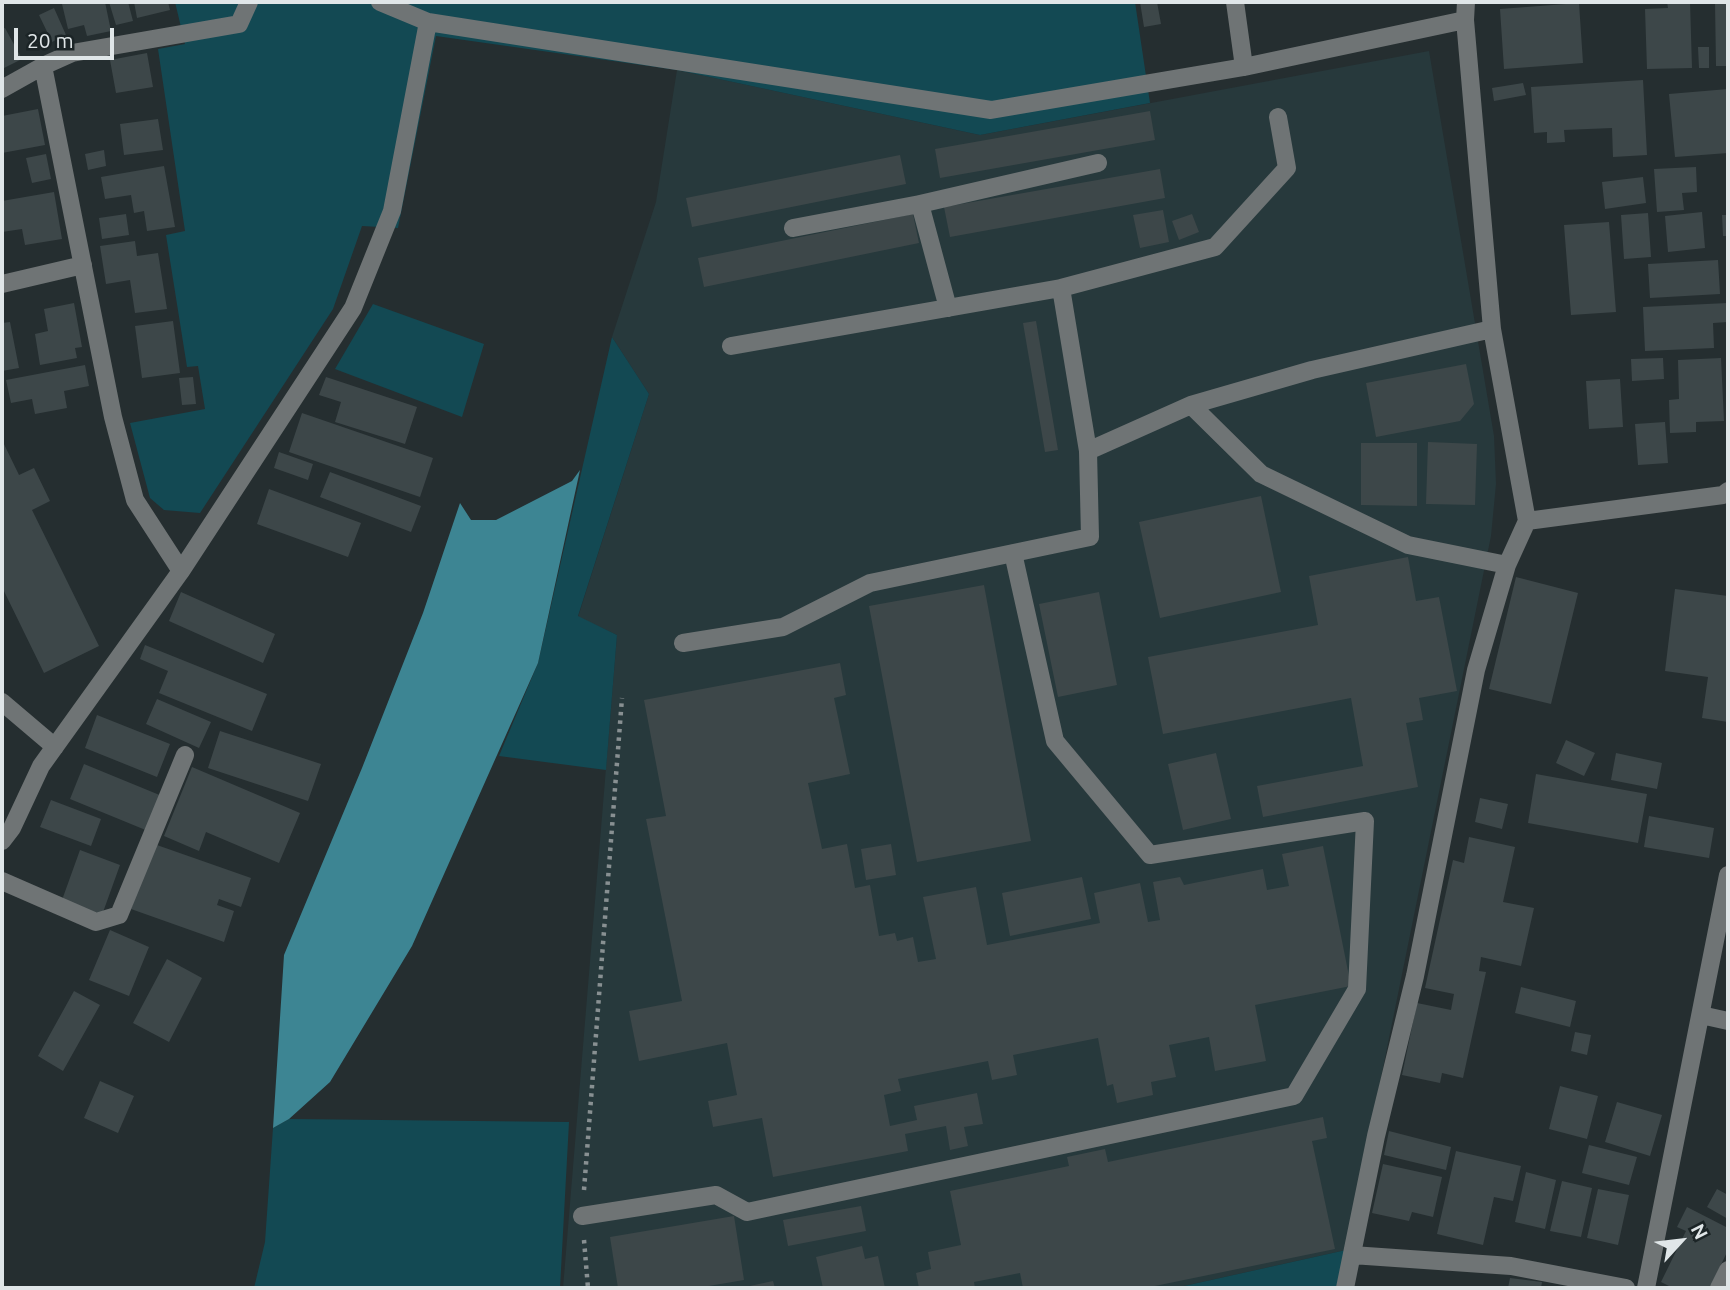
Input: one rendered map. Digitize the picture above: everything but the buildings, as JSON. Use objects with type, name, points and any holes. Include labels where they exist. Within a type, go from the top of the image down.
[{"type":"street","points":[[2,89],[72,53],[239,24],[249,2]]},
{"type":"street","points":[[380,2],[428,22],[991,110],[1244,67],[1466,11],[1492,329],[1527,521],[1507,565],[1476,670],[1415,976],[1376,1136],[1345,1288]]},
{"type":"street","points":[[1235,2],[1244,67]]},
{"type":"street","points":[[2,841],[12,828],[41,766],[181,571],[353,307],[392,211],[428,22]]},
{"type":"street","points":[[43,66],[113,417],[135,500],[181,571]]},
{"type":"street","points":[[731,346],[1061,288],[1215,247],[1287,168],[1278,117]]},
{"type":"street","points":[[793,228],[920,204],[1098,163]]},
{"type":"street","points":[[920,204],[948,308]]},
{"type":"street","points":[[2,284],[83,265]]},
{"type":"street","points":[[683,643],[783,627],[870,583],[1090,537],[1088,451],[1061,288]]},
{"type":"street","points":[[1088,451],[1191,405],[1312,370],[1492,329]]},
{"type":"street","points":[[1191,405],[1261,474],[1408,545],[1507,565]]},
{"type":"street","points":[[1527,521],[1723,495],[1728,491]]},
{"type":"street","points":[[582,1216],[716,1195],[747,1212],[1294,1096],[1357,989],[1365,821],[1150,855],[1055,741],[1013,553]]},
{"type":"street","points":[[2,702],[55,747]]},
{"type":"street","points":[[2,881],[96,922],[119,915],[185,755]]},
{"type":"street","points":[[1646,1288],[1728,875]]},
{"type":"street","points":[[1701,1016],[1728,1021]]},
{"type":"street","points":[[1352,1255],[1511,1266],[1626,1288]]},
{"type":"street","points":[[1719,1288],[1728,1270]]},
{"type":"path","points":[[588,1288],[582,1216],[622,698]]},
{"type":"shaded area","points":[[175,2],[1135,2],[1150,103],[980,135],[677,70],[436,36],[398,228],[362,226],[333,309],[200,513],[164,510],[150,498],[130,423],[205,409],[198,366],[187,367],[166,235],[185,231],[158,49],[185,44]]},
{"type":"shaded area","points":[[1429,51],[1494,436],[1496,484],[1491,536],[1346,1250],[1175,1288],[563,1288],[617,635],[578,617],[649,394],[612,337],[656,202],[677,70],[980,135]]},
{"type":"shaded area","points":[[373,304],[484,344],[462,417],[335,369]]},
{"type":"shaded area","points":[[612,337],[649,394],[578,616],[617,635],[606,770],[499,756],[538,663]]},
{"type":"shaded area","points":[[580,470],[538,663],[412,946],[330,1082],[289,1119],[273,1128],[284,955],[423,613],[460,503],[471,520],[496,520],[572,481]]},
{"type":"shaded area","points":[[289,1119],[569,1122],[560,1288],[254,1288],[265,1242],[273,1128]]},
{"type":"shaded area","points":[[1346,1250],[1336,1288],[1175,1288]]}]
